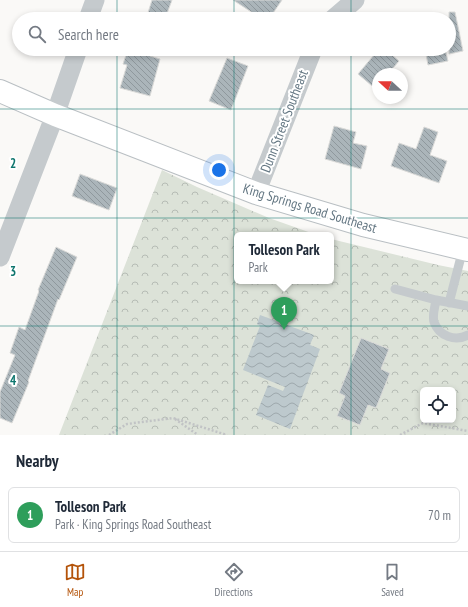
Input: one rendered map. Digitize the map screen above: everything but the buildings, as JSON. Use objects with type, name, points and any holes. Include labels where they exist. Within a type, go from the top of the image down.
[{"type":"street","points":[[91,12],[95,0]]},
{"type":"street","points":[[341,12],[355,0]]},
{"type":"street","points":[[0,257],[55,115],[76,56]]},
{"type":"street","name":"Dunn Street Southeast","points":[[256,193],[310,56]]},
{"type":"street","name":"King Springs Road Southeast","points":[[0,91],[55,115],[256,193],[363,225],[465,250]]},
{"type":"lane","points":[[449,303],[465,250]]},
{"type":"lane","points":[[395,290],[449,303],[468,305]]},
{"type":"lane","points":[[436,300],[433,313],[434,321],[438,329],[449,337],[457,338],[468,335]]},
{"type":"path","points":[[109,435],[127,424],[173,418],[227,435]]},
{"type":"path","points":[[173,418],[198,435]]},
{"type":"path","points":[[400,435],[424,423],[468,431]]},
{"type":"green space","points":[[162,170],[269,218],[309,232],[234,232],[234,284],[334,284],[334,240],[468,271],[468,435],[59,435]]},
{"type":"water","points":[[260,315],[314,335],[310,345],[320,349],[290,429],[256,415],[268,385],[283,391],[285,387],[243,370],[260,326],[257,324]]},
{"type":"place","name":"Tolleson Park","points":[[284,330]]}]
